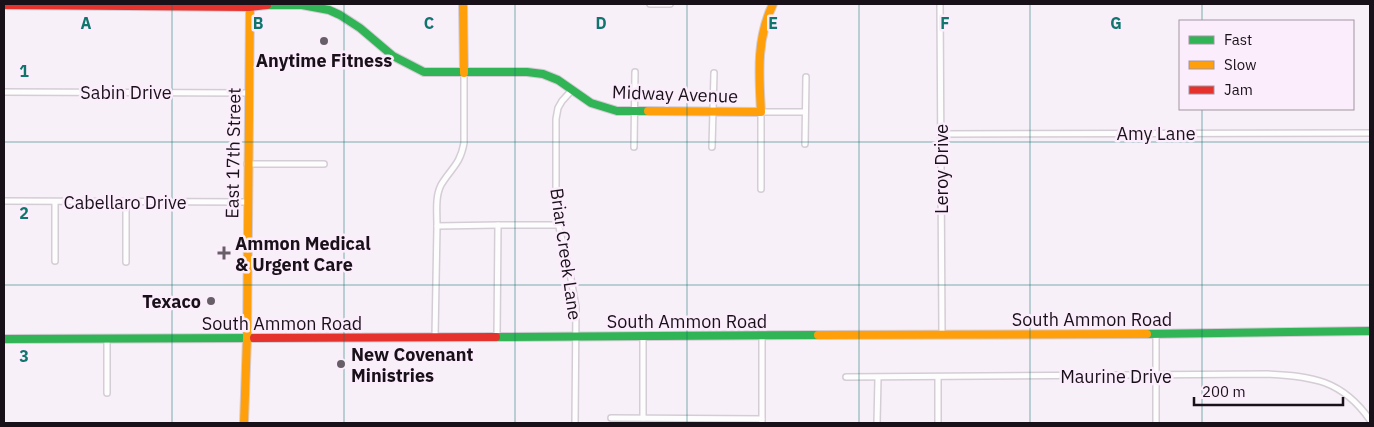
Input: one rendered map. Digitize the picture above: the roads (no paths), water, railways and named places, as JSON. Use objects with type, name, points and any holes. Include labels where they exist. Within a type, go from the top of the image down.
[{"type":"main road","points":[[463,4],[464,73]]},
{"type":"main road","points":[[760,112],[761,38],[765,21],[773,4]]},
{"type":"main road","name":"Midway Avenue","points":[[4,5],[311,6],[333,10],[352,21],[396,60],[410,67],[430,73],[527,72],[543,74],[558,80],[591,103],[617,111],[760,112]]},
{"type":"main road","name":"East 17th Street","points":[[244,423],[247,338],[247,164],[250,6]]},
{"type":"main road","name":"South Ammon Road","points":[[4,339],[1156,334],[1370,331]]},
{"type":"street","points":[[650,4],[670,4]]},
{"type":"street","name":"Leroy Drive","points":[[940,4],[942,334]]},
{"type":"street","points":[[634,147],[635,72]]},
{"type":"street","points":[[435,337],[439,192],[458,164],[463,148],[464,73]]},
{"type":"street","points":[[712,147],[714,73]]},
{"type":"street","points":[[805,144],[806,77]]},
{"type":"street","name":"Briar Creek Lane","points":[[572,90],[558,108],[556,119],[556,203],[576,307],[575,423]]},
{"type":"street","name":"Sabin Drive","points":[[4,92],[248,93]]},
{"type":"street","points":[[760,112],[760,189]]},
{"type":"street","name":"Midway Avenue","points":[[760,112],[805,112]]},
{"type":"street","name":"Amy Lane","points":[[941,134],[1370,133]]},
{"type":"street","points":[[247,164],[324,164]]},
{"type":"street","name":"Cabellaro Drive","points":[[4,202],[247,202]]},
{"type":"street","points":[[55,202],[55,261]]},
{"type":"street","points":[[126,202],[126,262]]},
{"type":"street","points":[[497,336],[498,225]]},
{"type":"street","points":[[437,226],[559,225]]},
{"type":"street","points":[[1156,334],[1156,423]]},
{"type":"street","points":[[611,418],[762,421],[762,335]]},
{"type":"street","points":[[643,337],[644,418]]},
{"type":"street","points":[[107,338],[107,393]]},
{"type":"street","name":"Maurine Drive","points":[[846,377],[1267,374],[1301,376],[1321,380],[1337,388],[1357,404],[1370,420]]},
{"type":"street","points":[[938,377],[938,423]]},
{"type":"street","points":[[877,423],[878,378]]},
{"type":"place","name":"Anytime Fitness","points":[[324,41]]},
{"type":"place","name":"Ammon Medical & Urgent Care","points":[[224,253]]},
{"type":"place","name":"Texaco","points":[[211,301]]},
{"type":"place","name":"New Covenant Ministries","points":[[341,364]]}]
